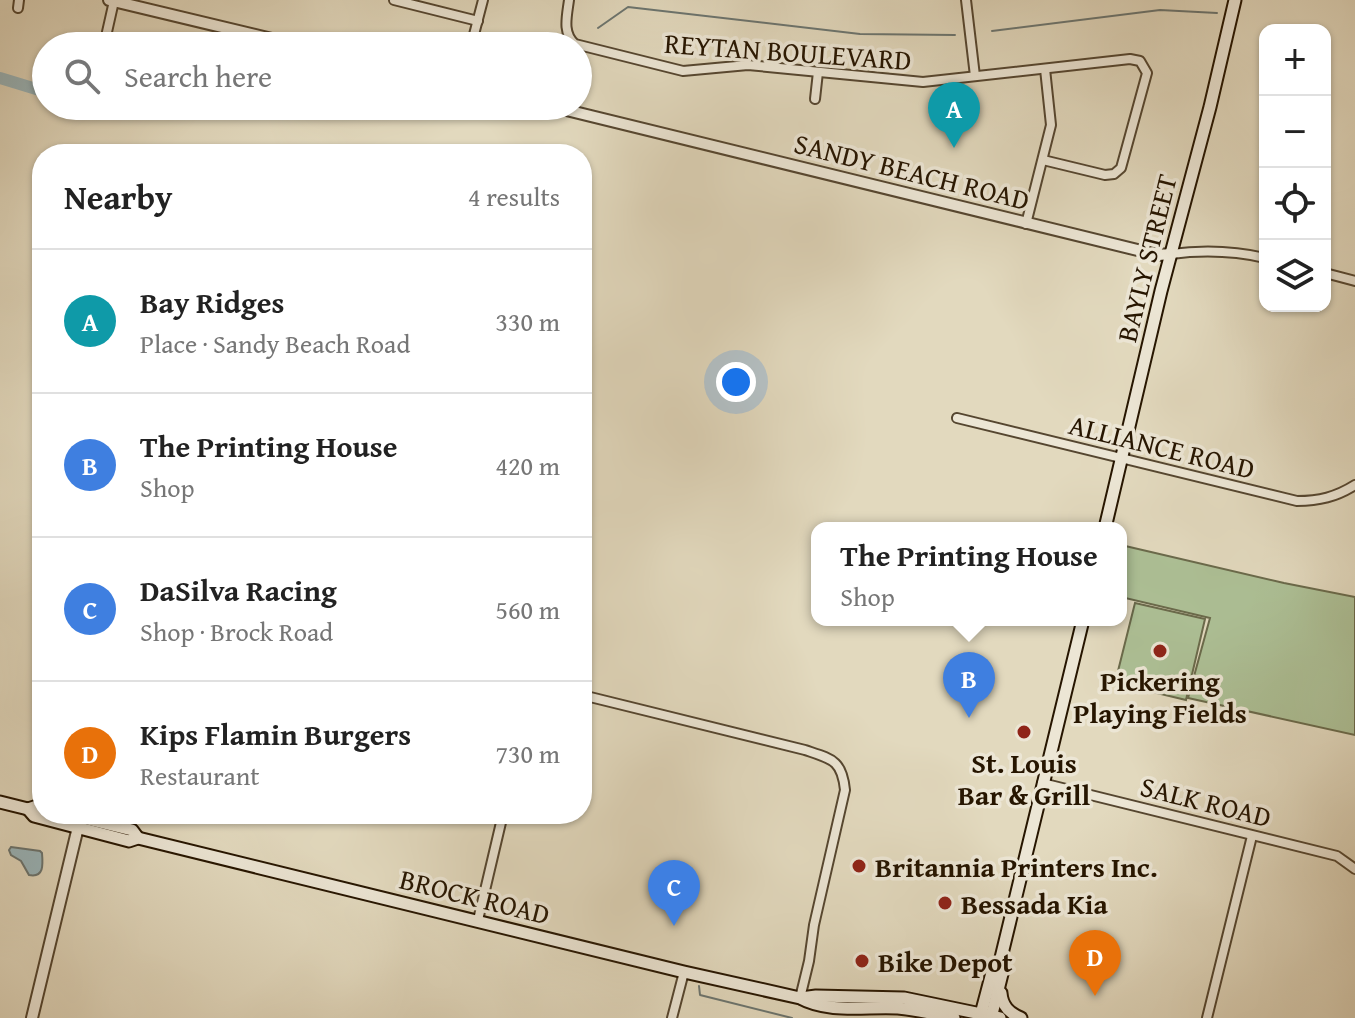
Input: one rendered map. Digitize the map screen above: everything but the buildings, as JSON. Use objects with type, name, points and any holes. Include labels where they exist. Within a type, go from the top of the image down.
[{"type":"main road","name":"BAYLY STREET","points":[[1106,522],[1235,0]]},
{"type":"main road","points":[[989,1017],[994,965],[1000,962],[1081,626]]},
{"type":"main road","name":"BROCK ROAD","points":[[0,802],[32,808]]},
{"type":"main road","name":"BROCK ROAD","points":[[28,809],[32,814]]},
{"type":"main road","name":"BROCK ROAD","points":[[88,824],[129,841],[138,838],[800,998],[814,1006],[897,1008],[954,1018]]},
{"type":"main road","points":[[949,1006],[974,1001],[994,985]]},
{"type":"main road","points":[[994,985],[1003,1005],[1021,1018]]},
{"type":"main road","name":"BROCK ROAD","points":[[800,998],[904,998],[989,1017]]},
{"type":"main road","points":[[926,1011],[943,1018]]},
{"type":"street","points":[[107,32],[112,0],[243,32]]},
{"type":"street","points":[[394,0],[478,21]]},
{"type":"street","points":[[475,32],[483,0]]},
{"type":"street","name":"REYTAN BOULEVARD","points":[[567,32],[569,0]]},
{"type":"street","points":[[966,0],[975,76]]},
{"type":"street","name":"REYTAN BOULEVARD","points":[[592,50],[683,71],[748,65],[923,82],[1130,59],[1140,61],[1147,73],[1121,168],[1114,174],[1105,175],[1043,160]]},
{"type":"street","points":[[1026,224],[1051,125],[1045,69]]},
{"type":"street","points":[[815,99],[818,72]]},
{"type":"street","name":"SANDY BEACH ROAD","points":[[592,116],[1158,255],[1187,251],[1259,257]]},
{"type":"street","points":[[1331,275],[1355,281]]},
{"type":"street","name":"ALLIANCE ROAD","points":[[957,418],[1297,501],[1319,501],[1355,485]]},
{"type":"street","points":[[592,697],[805,750],[831,759],[843,774],[845,790],[800,998]]},
{"type":"street","name":"SALK ROAD","points":[[1042,783],[1337,856],[1355,869]]},
{"type":"street","points":[[32,1018],[80,824]]},
{"type":"street","points":[[478,920],[501,824]]},
{"type":"street","points":[[1207,1018],[1252,836]]},
{"type":"street","points":[[672,1018],[684,972]]},
{"type":"green space","points":[[1127,546],[1355,597],[1355,735],[1188,698],[1210,618],[1127,598]]},
{"type":"green space","name":"Pickering Playing Fields","points":[[1135,603],[1205,619],[1186,700],[1115,683]]},
{"type":"water","points":[[11,847],[40,851],[40,873],[29,875],[21,861],[11,855]]},
{"type":"waterway","points":[[598,28],[628,7],[860,34],[955,35]]},
{"type":"waterway","points":[[992,31],[1160,10],[1217,13]]},
{"type":"waterway","points":[[0,78],[32,88]]},
{"type":"waterway","points":[[699,986],[700,995],[792,1018]]},
{"type":"place","name":"Bay Ridges","points":[[954,148]]},
{"type":"place","name":"Pickering Playing Fields","points":[[1160,651]]},
{"type":"place","name":"The Printing House","points":[[969,718]]},
{"type":"place","name":"St. Louis Bar & Grill","points":[[1024,732]]},
{"type":"place","name":"Britannia Printers Inc.","points":[[859,866]]},
{"type":"place","name":"Bessada Kia","points":[[945,903]]},
{"type":"place","name":"DaSilva Racing","points":[[674,926]]},
{"type":"place","name":"Bike Depot","points":[[862,961]]},
{"type":"place","name":"Kips Flamin Burgers","points":[[1095,996]]}]
